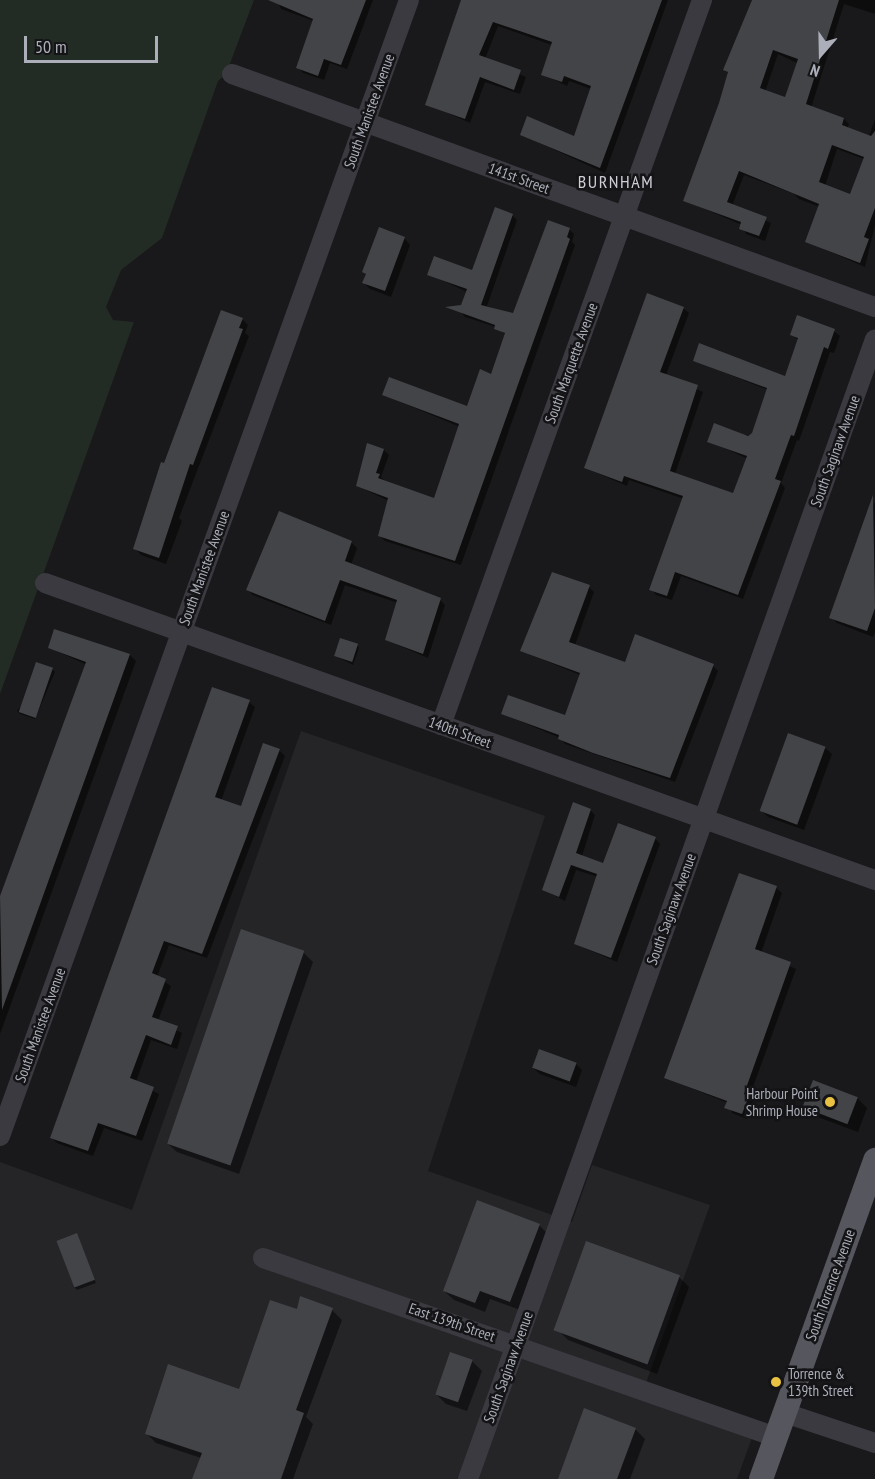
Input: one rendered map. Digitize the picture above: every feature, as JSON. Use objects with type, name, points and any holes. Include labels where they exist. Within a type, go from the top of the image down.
[{"type":"main road","name":"South Torrence Avenue","points":[[761,1479],[875,1160]]},
{"type":"street","name":"South Manistee Avenue","points":[[0,1136],[409,0]]},
{"type":"street","name":"South Marquette Avenue","points":[[441,725],[702,0]]},
{"type":"street","name":"141st Street","points":[[231,74],[875,307]]},
{"type":"street","name":"South Saginaw Avenue","points":[[468,1479],[875,339]]},
{"type":"street","name":"140th Street","points":[[45,583],[875,880]]},
{"type":"street","name":"East 139th Street","points":[[263,1258],[516,1343],[776,1437]]},
{"type":"street","points":[[785,1413],[875,1443]]},
{"type":"shaded area","points":[[0,0],[254,0],[226,74],[218,81],[162,238],[121,270],[106,307],[113,320],[134,322],[0,694]]},
{"type":"shaded area","points":[[301,731],[545,816],[428,1171],[572,1222],[592,1165],[710,1205],[646,1383],[757,1424],[737,1479],[0,1479],[0,1162],[132,1210]]},
{"type":"building","points":[[268,0],[366,0],[341,65],[324,59],[318,76],[296,68],[313,19]]},
{"type":"building","points":[[461,0],[662,0],[600,168],[520,135],[527,116],[574,136],[591,86],[564,76],[562,82],[541,75],[552,42],[493,22],[479,55],[521,70],[514,90],[480,77],[465,119],[425,105]]},
{"type":"building","points":[[752,0],[839,0],[806,104],[844,118],[842,125],[871,136],[875,131],[875,208],[864,237],[869,239],[860,263],[805,242],[819,204],[739,171],[727,202],[767,217],[759,236],[739,229],[741,222],[683,201],[719,103],[728,72],[723,70]],"holes":[[[773,50],[798,59],[785,97],[760,88]],[[832,145],[864,157],[850,194],[819,182]]]},
{"type":"building","points":[[495,207],[513,214],[481,305],[513,313],[548,220],[570,228],[567,237],[570,239],[455,561],[378,536],[388,498],[356,486],[367,443],[384,449],[376,473],[380,474],[378,478],[434,498],[459,424],[382,395],[389,377],[467,406],[480,369],[491,374],[505,333],[494,329],[495,325],[445,307],[461,305],[467,289],[427,275],[434,256],[472,270]]},
{"type":"building","points":[[379,227],[405,237],[385,291],[362,283],[366,274],[362,272]]},
{"type":"building","points":[[647,293],[684,307],[660,372],[698,385],[670,471],[733,493],[747,456],[707,442],[714,423],[748,436],[752,433],[767,388],[693,361],[699,343],[785,376],[798,338],[790,335],[797,315],[835,329],[828,349],[824,347],[794,436],[791,435],[775,479],[781,481],[738,595],[675,572],[667,596],[649,590],[683,496],[624,476],[622,482],[584,468]]},
{"type":"building","points":[[221,310],[243,318],[239,328],[243,329],[193,465],[190,464],[159,558],[133,549],[161,462],[164,463]]},
{"type":"building","points":[[873,495],[875,608],[867,631],[829,618]]},
{"type":"building","points":[[279,511],[352,541],[345,561],[441,598],[423,654],[385,640],[397,600],[340,580],[325,621],[246,590]]},
{"type":"building","points":[[552,572],[590,585],[569,642],[625,662],[635,634],[714,664],[670,778],[593,753],[558,739],[559,735],[501,714],[508,695],[565,715],[580,673],[520,651]]},
{"type":"building","points":[[54,629],[130,654],[2,1010],[0,896],[86,662],[48,648]]},
{"type":"building","points":[[340,638],[358,644],[352,662],[334,656]]},
{"type":"building","points":[[36,662],[53,668],[36,718],[19,712]]},
{"type":"building","points":[[212,687],[250,700],[215,797],[241,806],[263,743],[280,749],[202,954],[164,941],[152,973],[166,979],[152,1017],[178,1026],[171,1045],[146,1035],[130,1078],[154,1087],[136,1136],[98,1123],[88,1151],[50,1138]]},
{"type":"building","points":[[788,733],[826,747],[797,825],[760,811]]},
{"type":"building","points":[[573,802],[591,809],[576,853],[603,863],[618,823],[656,837],[611,958],[574,944],[597,874],[571,865],[559,897],[542,890]]},
{"type":"building","points":[[739,873],[777,886],[755,949],[791,962],[744,1094],[749,1096],[742,1114],[724,1108],[727,1101],[664,1078]]},
{"type":"building","points":[[241,929],[304,951],[230,1165],[167,1144]]},
{"type":"building","points":[[539,1049],[577,1063],[570,1081],[532,1068]]},
{"type":"building","name":"Harbour Point Shrimp House","points":[[813,1080],[858,1097],[847,1124],[803,1107]]},
{"type":"building","points":[[477,1200],[540,1224],[510,1302],[480,1291],[475,1303],[443,1291]]},
{"type":"building","points":[[77,1233],[95,1280],[74,1288],[56,1241]]},
{"type":"building","points":[[586,1241],[680,1275],[647,1364],[554,1330]]},
{"type":"building","points":[[300,1296],[333,1308],[296,1410],[304,1413],[281,1479],[192,1479],[202,1453],[145,1434],[168,1364],[239,1389],[270,1300],[297,1309]]},
{"type":"building","points":[[450,1352],[473,1360],[458,1402],[435,1395]]},
{"type":"building","points":[[584,1408],[636,1428],[617,1479],[558,1479]]},
{"type":"place","name":"Harbour Point Shrimp House","points":[[830,1102]]},
{"type":"place","name":"Torrence & 139th Street","points":[[776,1382]]},
{"type":"district","name":"BURNHAM","points":[[616,182]]}]
